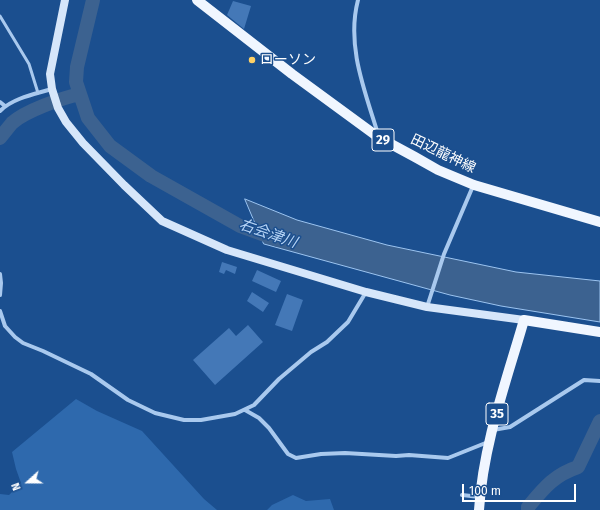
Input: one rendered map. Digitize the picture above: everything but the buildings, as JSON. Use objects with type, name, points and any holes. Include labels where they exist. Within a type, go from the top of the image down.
[{"type":"main road","name":"田辺龍神線","points":[[197,0],[292,74],[378,137],[438,170],[474,185],[600,222]]},
{"type":"main road","points":[[524,320],[600,332]]},
{"type":"main road","name":"35","points":[[479,510],[492,430],[524,320]]},
{"type":"street","points":[[65,0],[50,74],[58,108],[66,122],[84,143],[124,185],[162,221],[227,250],[366,292],[427,307],[524,320]]},
{"type":"street","points":[[358,0],[355,10],[353,32],[356,61],[378,137]]},
{"type":"street","points":[[0,111],[5,106],[26,97],[38,93],[53,91]]},
{"type":"street","points":[[0,102],[5,106]]},
{"type":"street","points":[[427,307],[444,254],[474,185]]},
{"type":"street","points":[[0,274],[0,295]]},
{"type":"street","points":[[0,311],[5,326],[14,337],[23,343],[91,374],[128,400],[155,413],[184,420],[201,420],[223,417],[245,410],[254,405],[279,379],[311,352],[327,342],[348,322],[366,292]]},
{"type":"street","points":[[492,430],[510,427],[584,380],[600,381]]},
{"type":"street","points":[[245,410],[259,418],[269,428],[288,454],[296,458],[321,454],[344,453],[448,458],[490,441]]},
{"type":"street","points":[[462,495],[480,497]]},
{"type":"lane","points":[[0,16],[29,64],[38,93]]},
{"type":"shaded area","points":[[76,399],[97,411],[142,431],[204,499],[217,510],[0,510],[0,494],[9,495],[21,483],[12,452]]},
{"type":"shaded area","points":[[293,495],[306,501],[330,499],[334,510],[267,510],[272,505]]},
{"type":"water","points":[[245,199],[297,220],[387,245],[516,272],[600,281],[600,322],[501,306],[450,295],[264,244]]},
{"type":"waterway","name":"右会津川","points":[[93,0],[77,67],[76,82],[88,118],[110,146],[151,176],[240,226],[278,240]]},
{"type":"waterway","points":[[0,138],[18,118],[54,102],[80,94]]},
{"type":"waterway","points":[[528,510],[528,507],[550,483],[562,474],[578,467],[600,421]]},
{"type":"place","name":"ローソン","points":[[252,60]]}]
